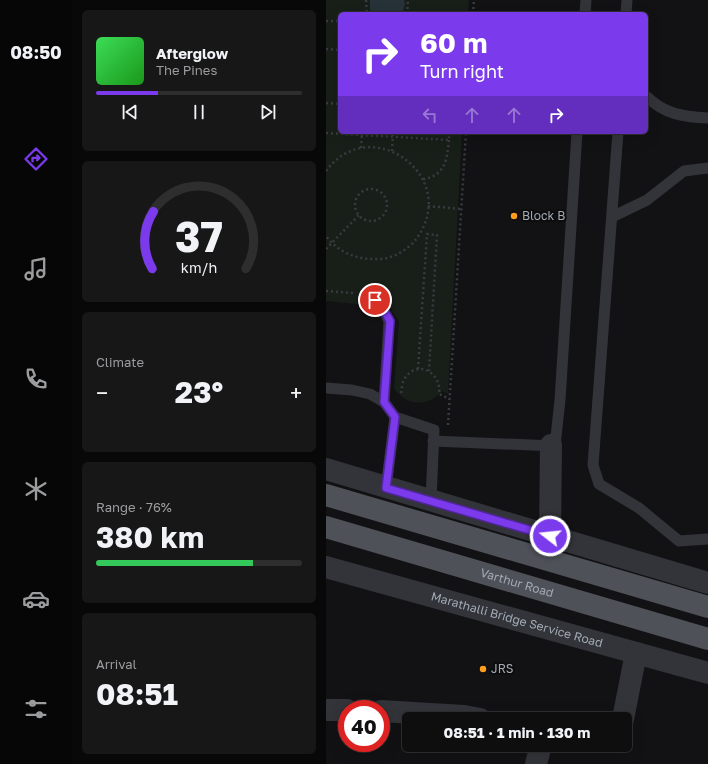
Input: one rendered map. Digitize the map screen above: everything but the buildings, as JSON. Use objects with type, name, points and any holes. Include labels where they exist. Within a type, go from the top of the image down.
[{"type":"main road","points":[[326,495],[708,607]]},
{"type":"main road","name":"Varthur Road","points":[[326,527],[708,639]]},
{"type":"street","points":[[550,445],[550,536]]},
{"type":"street","points":[[326,469],[708,583]]},
{"type":"street","name":"Marathalli Bridge Service Road","points":[[326,567],[708,673]]},
{"type":"street","points":[[624,712],[636,653]]},
{"type":"street","points":[[326,710],[338,710]]},
{"type":"street","points":[[390,712],[402,713]]},
{"type":"street","points":[[536,764],[539,752]]},
{"type":"lane","points":[[585,12],[586,0]]},
{"type":"lane","points":[[626,12],[627,0]]},
{"type":"lane","points":[[648,98],[657,107],[686,117],[708,118]]},
{"type":"lane","points":[[326,388],[352,390],[370,394],[384,402],[395,417],[433,435],[555,446],[560,400],[577,134]]},
{"type":"lane","points":[[618,134],[593,465],[599,484],[639,508],[680,541],[708,539]]},
{"type":"lane","points":[[612,217],[647,200],[684,171],[708,168]]},
{"type":"lane","points":[[367,294],[382,307],[390,321],[384,402]]},
{"type":"lane","points":[[386,488],[395,417]]},
{"type":"lane","points":[[431,501],[433,435]]},
{"type":"path","points":[[366,0],[367,12]]},
{"type":"path","points":[[407,12],[408,0]]},
{"type":"path","points":[[474,0],[474,12]]},
{"type":"path","points":[[326,20],[338,21]]},
{"type":"path","points":[[326,49],[338,50]]},
{"type":"path","points":[[326,103],[338,104]]},
{"type":"path","points":[[326,133],[338,133]]},
{"type":"path","points":[[361,148],[362,134],[448,140]]},
{"type":"path","points":[[423,179],[435,176],[444,167],[447,160],[449,134]]},
{"type":"path","points":[[447,432],[466,134]]},
{"type":"path","points":[[392,151],[393,137]]},
{"type":"path","points":[[326,172],[332,164],[346,154],[361,148],[378,148],[392,151],[410,161],[423,179],[428,193],[428,206],[423,228],[413,243],[398,254],[381,260],[363,260],[346,254],[326,236]]},
{"type":"path","points":[[374,190],[385,196],[387,209],[380,219],[369,221],[359,215],[356,203],[362,192],[374,190]]},
{"type":"path","points":[[428,206],[461,209]]},
{"type":"path","points":[[326,249],[359,215]]},
{"type":"path","points":[[418,369],[427,234],[437,235],[429,371]]},
{"type":"path","points":[[326,291],[367,294]]},
{"type":"path","points":[[395,417],[403,382],[410,372],[418,369],[429,371],[438,381],[439,394],[450,399]]},
{"type":"shaded area","points":[[326,0],[469,0],[468,12],[338,12],[338,134],[462,134],[448,394],[442,391],[430,400],[417,403],[404,398],[394,388],[399,321],[385,300],[368,289],[367,305],[326,301]]},
{"type":"shaded area","points":[[370,0],[404,0],[405,4],[403,12],[371,12]]},
{"type":"place","name":"Block B","points":[[514,216]]},
{"type":"place","name":"JRS","points":[[483,669]]},
{"type":"route","points":[[375,300],[382,307],[390,321],[384,402],[395,417],[386,488],[550,536]]}]
